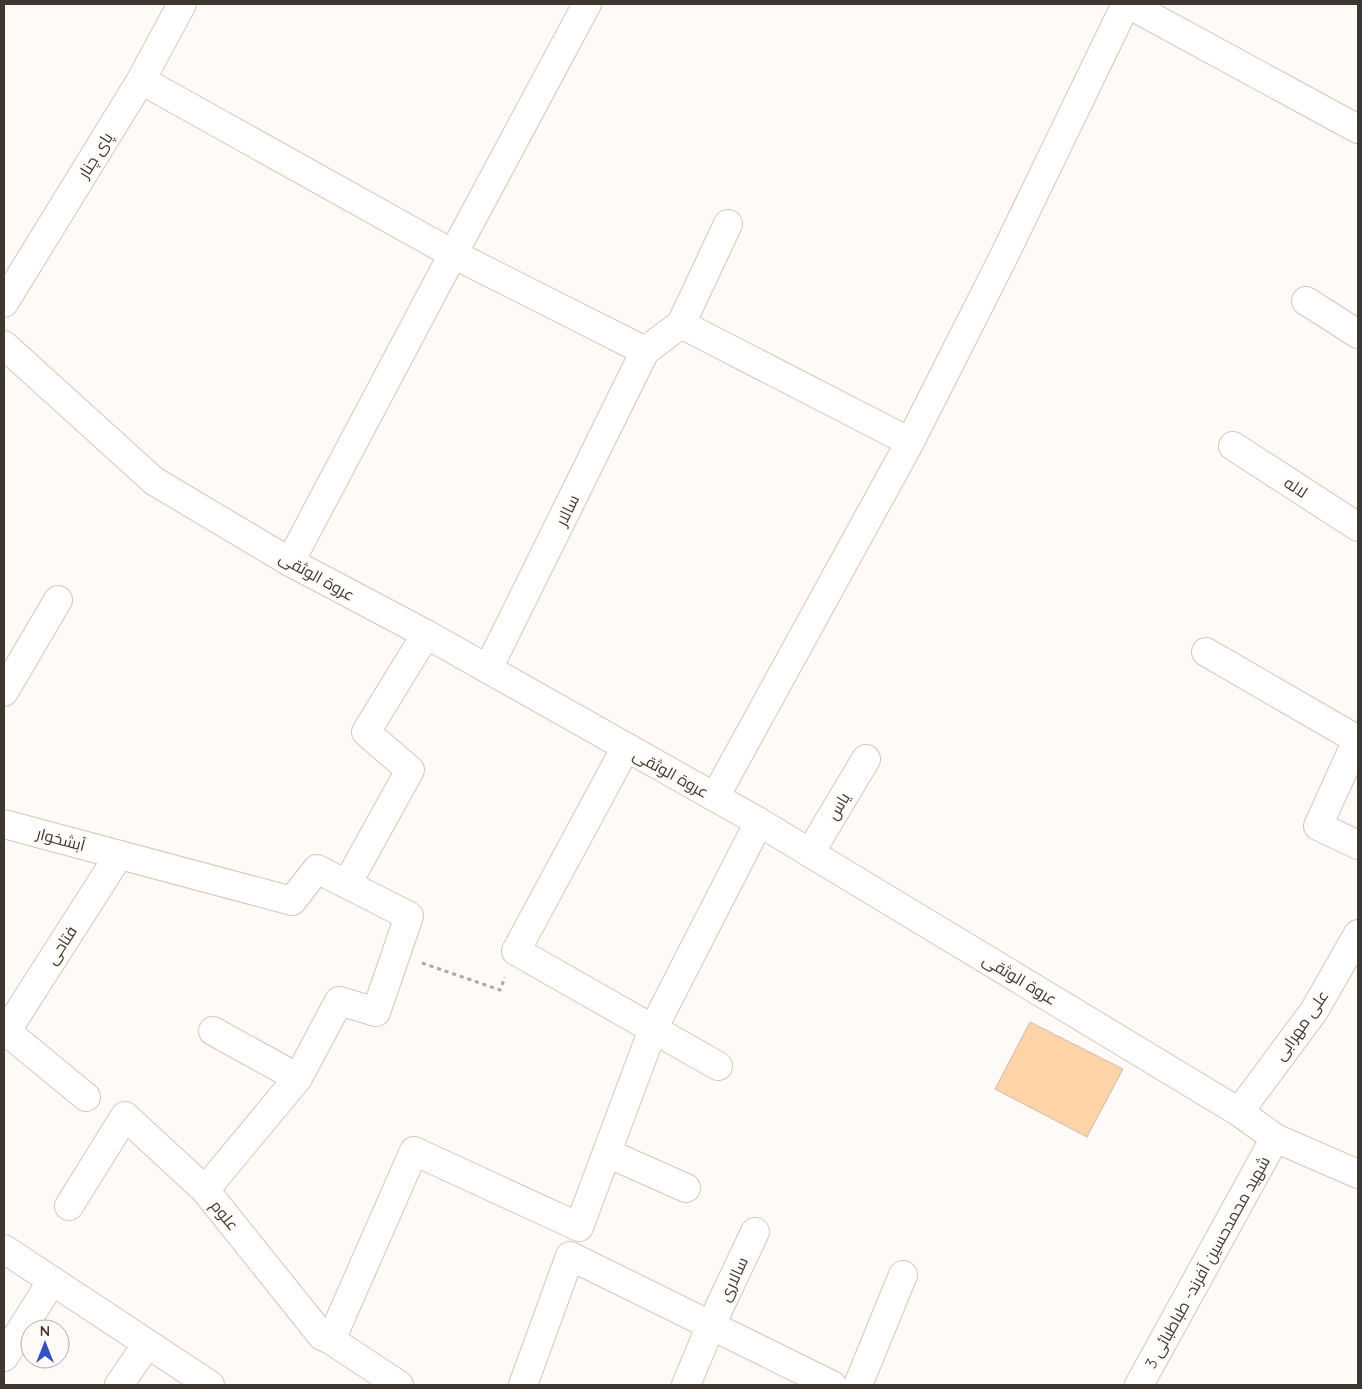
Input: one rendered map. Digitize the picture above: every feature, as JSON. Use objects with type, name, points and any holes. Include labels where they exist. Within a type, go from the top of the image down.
[{"type":"street","name":"پای چنار","points":[[4,304],[141,80],[182,4]]},
{"type":"street","points":[[290,562],[587,4]]},
{"type":"street","points":[[715,797],[910,442],[1004,258],[1127,4],[1358,129]]},
{"type":"street","points":[[141,80],[453,254],[645,351],[681,324],[728,224]]},
{"type":"street","points":[[1306,301],[1358,334]]},
{"type":"street","points":[[681,324],[910,442]]},
{"type":"street","name":"عروة الوثقی","points":[[4,345],[154,481],[290,562],[426,634],[759,822],[1239,1112],[1275,1138],[1358,1174]]},
{"type":"street","name":"سالار","points":[[488,669],[645,351]]},
{"type":"street","name":"لاله","points":[[1233,446],[1358,527]]},
{"type":"street","points":[[4,692],[58,600]]},
{"type":"street","points":[[205,1190],[298,1078],[339,1001],[376,1012],[409,916],[348,884],[410,770],[366,732],[426,634]]},
{"type":"street","points":[[1206,652],[1358,739],[1318,826],[1358,845]]},
{"type":"street","points":[[626,748],[516,951],[718,1066]]},
{"type":"street","name":"یاس","points":[[810,853],[866,759]]},
{"type":"street","points":[[523,1385],[579,1227],[653,1029],[759,822]]},
{"type":"street","name":"آبشخوار","points":[[4,824],[292,901],[318,868],[348,884]]},
{"type":"street","name":"فتاحی","points":[[5,1033],[119,855]]},
{"type":"street","name":"علی مهرابی","points":[[1239,1112],[1314,1011],[1358,934]]},
{"type":"street","points":[[214,1030],[298,1078]]},
{"type":"street","points":[[5,1033],[86,1097]]},
{"type":"street","name":"علوم","points":[[69,1206],[125,1116],[205,1190],[322,1336],[399,1385]]},
{"type":"street","name":"شهید محمدحسین آفرند- طباطبائی 3","points":[[1146,1382],[1275,1138]]},
{"type":"street","points":[[331,1340],[414,1151],[579,1227]]},
{"type":"street","points":[[607,1153],[686,1188]]},
{"type":"street","name":"سالاری","points":[[686,1385],[711,1325],[755,1232]]},
{"type":"street","points":[[4,1249],[210,1385]]},
{"type":"street","points":[[570,1256],[832,1385]]},
{"type":"street","points":[[858,1385],[903,1275]]},
{"type":"street","points":[[4,1357],[52,1280]]},
{"type":"street","points":[[119,1385],[147,1344]]},
{"type":"path","points":[[396,954],[500,990],[516,951]]},
{"type":"building","points":[[1030,1022],[1123,1069],[1087,1137],[995,1089]]}]
